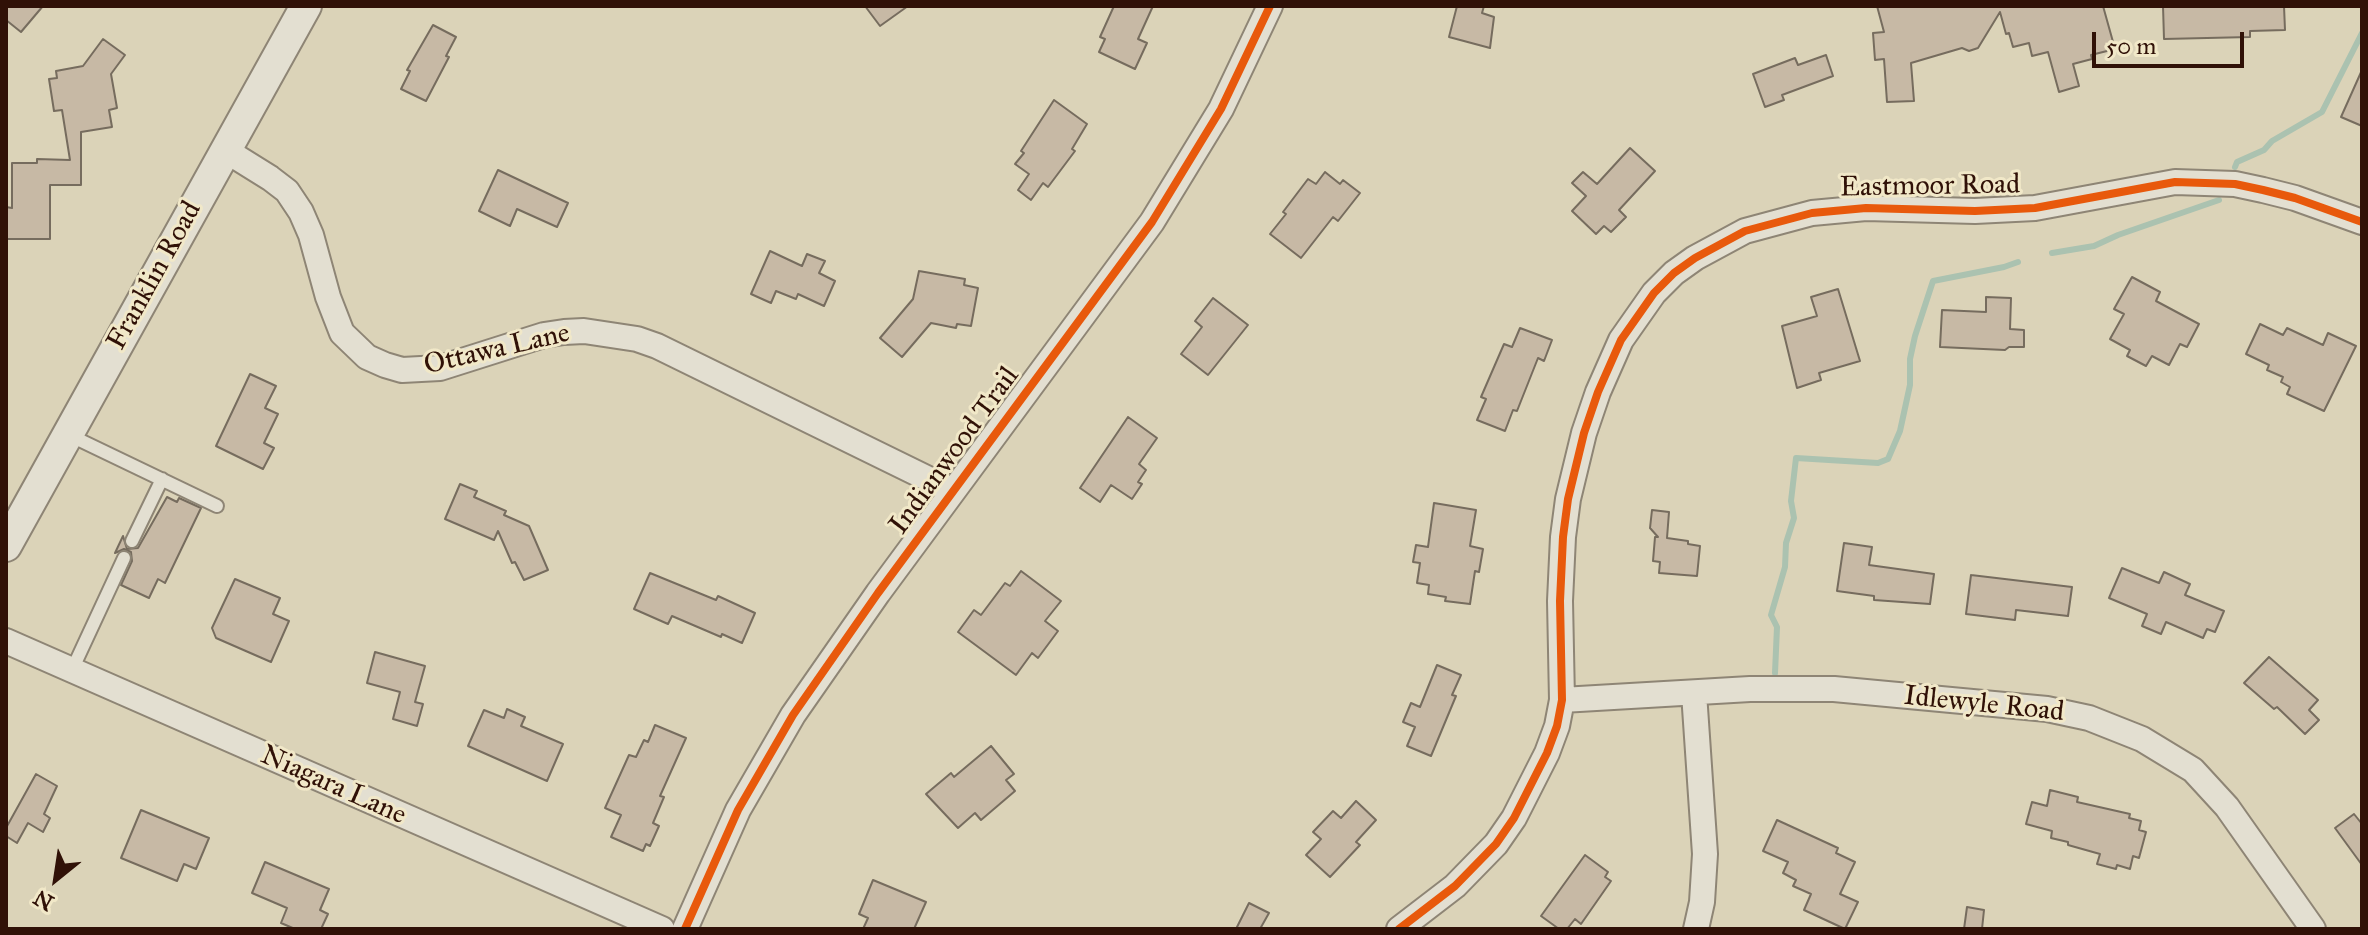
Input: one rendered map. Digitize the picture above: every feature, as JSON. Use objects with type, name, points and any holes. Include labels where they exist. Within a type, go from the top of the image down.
[{"type":"street","name":"Franklin Road","points":[[6,546],[306,6]]},
{"type":"street","name":"Indianwood Trail","points":[[685,929],[738,810],[793,715],[1171,195],[1221,109],[1270,6]]},
{"type":"street","name":"Ottawa Lane","points":[[225,150],[287,191],[311,235],[328,297],[342,333],[367,357],[402,370],[440,368],[544,335],[584,331],[625,337],[657,346],[953,491]]},
{"type":"street","name":"Eastmoor Road","points":[[1399,929],[1455,886],[1496,844],[1514,818],[1547,753],[1562,700],[1560,562],[1568,499],[1584,433],[1621,340],[1654,293],[1674,273],[1745,231],[1812,213],[1866,208],[1975,211],[2035,208],[2175,182],[2235,184],[2295,198],[2362,222]]},
{"type":"street","name":"Niagara Lane","points":[[6,641],[662,929]]},
{"type":"street","name":"Idlewyle Road","points":[[1562,700],[1750,689],[1834,689],[2047,709],[2111,726],[2180,760],[2211,786],[2313,929]]},
{"type":"street","points":[[1694,693],[1705,854],[1702,902],[1696,929]]},
{"type":"lane","points":[[67,434],[217,506]]},
{"type":"lane","points":[[132,541],[162,479]]},
{"type":"lane","points":[[72,670],[124,558]]},
{"type":"building","points":[[6,6],[43,6],[21,32],[6,20]]},
{"type":"building","points":[[865,6],[908,6],[880,26]]},
{"type":"building","points":[[1114,6],[1153,6],[1138,39],[1147,43],[1135,69],[1099,52],[1105,39],[1100,37]]},
{"type":"building","points":[[1457,6],[1484,6],[1482,13],[1494,17],[1490,48],[1449,37]]},
{"type":"building","points":[[1877,6],[2103,6],[2115,49],[2091,55],[2092,59],[2073,64],[2079,86],[2059,92],[2048,52],[2032,56],[2029,43],[2013,47],[2000,12],[1978,48],[1969,51],[1962,48],[1911,63],[1914,101],[1887,102],[1884,59],[1875,60],[1873,33],[1884,32]]},
{"type":"building","points":[[2163,6],[2284,6],[2285,30],[2250,31],[2250,37],[2164,39]]},
{"type":"building","points":[[433,25],[456,37],[426,101],[401,89],[410,71],[407,70]]},
{"type":"building","points":[[103,39],[125,55],[111,74],[117,108],[109,110],[112,127],[81,132],[81,185],[50,185],[50,239],[6,239],[6,207],[12,208],[12,163],[37,163],[37,159],[70,160],[62,110],[54,111],[49,79],[57,78],[56,71],[83,66]]},
{"type":"building","points":[[1826,55],[1833,76],[1782,95],[1784,100],[1765,107],[1753,74],[1795,58],[1798,65]]},
{"type":"building","points":[[2362,70],[2362,126],[2341,117]]},
{"type":"building","points":[[1054,100],[1087,124],[1072,149],[1075,151],[1048,187],[1043,183],[1031,200],[1018,190],[1029,174],[1015,164]]},
{"type":"building","points":[[1630,148],[1655,171],[1619,210],[1626,217],[1611,232],[1604,226],[1596,234],[1572,211],[1586,196],[1572,183],[1583,172],[1597,184]]},
{"type":"building","points":[[498,170],[568,203],[557,227],[517,209],[510,226],[479,211]]},
{"type":"building","points":[[1325,172],[1340,184],[1343,180],[1360,193],[1338,221],[1333,217],[1301,258],[1270,234],[1308,179],[1316,184]]},
{"type":"building","points":[[770,251],[802,266],[807,254],[825,261],[819,273],[835,281],[824,306],[798,294],[796,299],[776,291],[771,303],[751,294]]},
{"type":"building","points":[[919,271],[965,279],[964,285],[978,288],[971,326],[957,324],[956,328],[931,323],[902,357],[880,338],[913,299]]},
{"type":"building","points":[[2132,277],[2160,292],[2156,301],[2199,324],[2187,347],[2180,344],[2169,365],[2152,356],[2146,366],[2127,356],[2130,350],[2110,339],[2124,314],[2114,309]]},
{"type":"building","points":[[1838,289],[1860,361],[1819,373],[1821,380],[1797,388],[1782,326],[1817,316],[1811,297]]},
{"type":"building","points":[[1986,297],[2011,298],[2010,329],[2024,330],[2024,347],[2005,350],[1940,347],[1942,310],[1986,312]]},
{"type":"building","points":[[1213,298],[1248,325],[1208,375],[1181,354],[1202,327],[1195,321]]},
{"type":"building","points":[[2260,324],[2283,335],[2287,328],[2323,345],[2328,333],[2356,346],[2324,411],[2287,394],[2290,387],[2281,382],[2283,377],[2267,370],[2269,365],[2246,354]]},
{"type":"building","points":[[1520,328],[1552,340],[1544,361],[1538,358],[1517,411],[1513,410],[1505,431],[1477,420],[1486,399],[1481,397],[1504,344],[1512,347]]},
{"type":"building","points":[[250,374],[276,386],[265,408],[278,414],[264,443],[274,448],[263,469],[216,446]]},
{"type":"building","points":[[1128,417],[1157,438],[1139,464],[1146,470],[1138,482],[1142,484],[1132,499],[1111,485],[1100,502],[1080,488]]},
{"type":"building","points":[[460,484],[477,491],[474,497],[506,511],[504,515],[529,526],[548,570],[524,580],[515,562],[512,563],[498,531],[494,540],[445,519]]},
{"type":"building","points":[[167,497],[177,502],[179,498],[201,508],[165,583],[158,579],[149,598],[121,585],[132,561],[131,552],[124,549],[115,553],[123,536],[127,549],[138,548]]},
{"type":"building","points":[[1434,503],[1476,510],[1470,546],[1483,549],[1479,572],[1475,571],[1470,604],[1445,601],[1446,597],[1428,594],[1429,585],[1417,583],[1420,563],[1413,562],[1416,545],[1428,547]]},
{"type":"building","points":[[1652,510],[1669,512],[1667,538],[1700,546],[1697,576],[1659,573],[1660,562],[1653,561],[1655,537],[1658,537],[1650,528]]},
{"type":"building","points":[[1844,543],[1872,547],[1869,565],[1934,574],[1930,604],[1874,600],[1874,596],[1837,591]]},
{"type":"building","points":[[2122,568],[2159,583],[2164,572],[2190,584],[2185,595],[2224,611],[2215,632],[2207,629],[2203,638],[2166,622],[2161,634],[2142,626],[2147,614],[2109,598]]},
{"type":"building","points":[[1021,571],[1061,601],[1045,621],[1058,631],[1038,658],[1032,653],[1016,675],[958,632],[974,610],[981,615],[1005,583],[1010,586]]},
{"type":"building","points":[[650,573],[716,600],[718,596],[755,613],[742,643],[672,616],[668,624],[634,609]]},
{"type":"building","points":[[1971,575],[2072,587],[2068,616],[2016,610],[2015,620],[1966,614]]},
{"type":"building","points":[[235,579],[280,598],[273,614],[289,621],[271,662],[216,638],[212,628]]},
{"type":"building","points":[[375,652],[425,666],[415,702],[423,704],[417,726],[393,719],[400,692],[367,683]]},
{"type":"building","points":[[2269,657],[2318,700],[2309,710],[2319,720],[2305,734],[2277,707],[2274,709],[2244,683]]},
{"type":"building","points":[[1437,665],[1461,675],[1452,695],[1456,696],[1431,756],[1407,746],[1415,727],[1403,722],[1411,703],[1420,707]]},
{"type":"building","points":[[507,709],[525,717],[521,726],[563,744],[547,781],[468,746],[484,710],[504,718]]},
{"type":"building","points":[[655,725],[686,738],[660,796],[664,797],[653,823],[659,826],[650,846],[646,844],[643,851],[611,837],[621,815],[605,808],[629,755],[636,757],[644,740],[648,742]]},
{"type":"building","points":[[991,746],[1014,774],[1006,780],[1015,791],[981,820],[975,813],[958,828],[926,794],[951,773],[954,777]]},
{"type":"building","points":[[36,774],[57,786],[44,814],[50,818],[43,832],[28,823],[17,843],[6,836],[6,828]]},
{"type":"building","points":[[2050,790],[2078,797],[2077,802],[2130,814],[2129,818],[2141,821],[2139,830],[2146,832],[2139,858],[2133,856],[2130,869],[2097,864],[2100,854],[2068,845],[2068,842],[2051,838],[2052,831],[2026,824],[2032,802],[2047,806]]},
{"type":"building","points":[[1356,801],[1376,820],[1356,842],[1360,845],[1330,877],[1306,855],[1321,839],[1313,832],[1333,811],[1341,818]]},
{"type":"building","points":[[141,810],[209,838],[196,869],[184,864],[177,881],[121,858]]},
{"type":"building","points":[[2354,814],[2362,824],[2362,865],[2335,828]]},
{"type":"building","points":[[1777,820],[1838,848],[1836,853],[1855,862],[1840,894],[1858,902],[1845,929],[1804,910],[1811,894],[1793,886],[1796,880],[1783,873],[1788,862],[1763,851]]},
{"type":"building","points":[[1585,855],[1608,872],[1605,877],[1611,881],[1581,924],[1575,919],[1567,929],[1559,929],[1541,916]]},
{"type":"building","points":[[265,862],[329,889],[320,910],[328,914],[321,929],[295,929],[281,923],[287,908],[252,893]]},
{"type":"building","points":[[873,880],[926,902],[914,929],[863,929],[868,918],[859,914]]},
{"type":"building","points":[[1249,903],[1269,913],[1260,929],[1236,929]]},
{"type":"building","points":[[1967,907],[1984,910],[1982,929],[1964,929]]},
{"type":"waterway","points":[[2235,167],[2237,162],[2264,150],[2272,141],[2322,112],[2362,33]]},
{"type":"waterway","points":[[2052,253],[2094,246],[2219,200]]},
{"type":"waterway","points":[[1775,673],[1777,627],[1771,615],[1785,567],[1786,543],[1794,518],[1791,501],[1796,458],[1878,463],[1888,459],[1900,431],[1910,385],[1910,359],[1915,336],[1933,281],[2018,262]]},
{"type":"cycle path","points":[[685,929],[738,810],[793,715],[878,593],[1152,222],[1221,109],[1270,6]]},
{"type":"cycle path","points":[[1399,929],[1455,886],[1496,844],[1514,818],[1547,753],[1562,700],[1560,601],[1563,537],[1568,499],[1584,433],[1621,340],[1654,293],[1674,273],[1745,231],[1812,213],[1866,208],[1975,211],[2035,208],[2175,182],[2235,184],[2295,198],[2362,222]]}]
